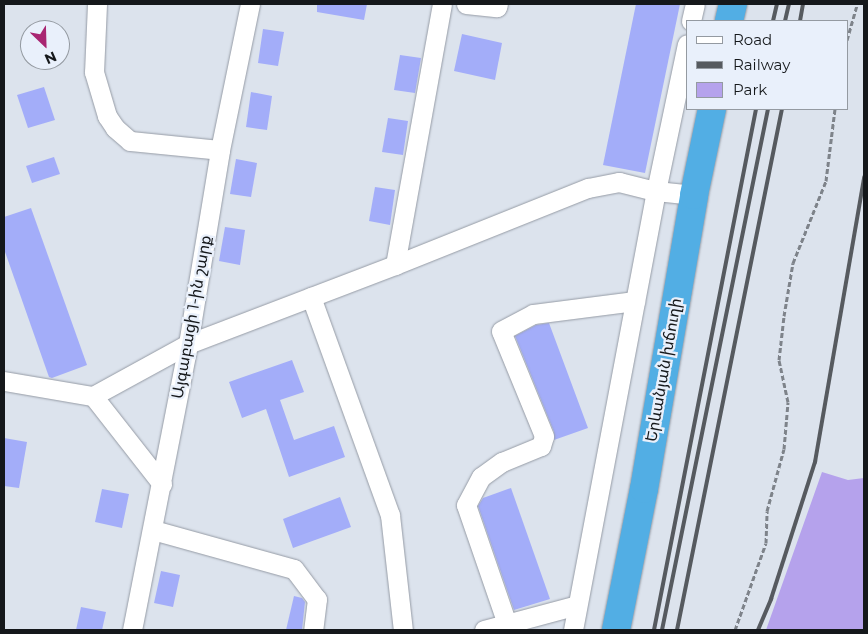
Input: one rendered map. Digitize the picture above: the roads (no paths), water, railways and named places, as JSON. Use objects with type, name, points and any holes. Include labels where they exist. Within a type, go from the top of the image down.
[{"type":"highway","points":[[729,20],[733,4]]},
{"type":"highway","name":"Երևանյան խճուղի","points":[[616,630],[644,489],[694,195],[712,110]]},
{"type":"street","points":[[97,4],[94,72],[107,116],[115,128],[130,141],[220,150]]},
{"type":"street","name":"Այգաբացի 1-ին շարք","points":[[132,630],[188,344],[220,150],[250,4]]},
{"type":"street","points":[[395,266],[442,4]]},
{"type":"street","points":[[466,4],[497,7],[498,4]]},
{"type":"street","points":[[692,20],[695,4]]},
{"type":"street","points":[[573,630],[656,191],[686,49]]},
{"type":"street","points":[[4,381],[93,396],[188,344],[395,266],[588,188],[619,182],[656,191],[694,195]]},
{"type":"street","points":[[311,298],[390,515],[403,630]]},
{"type":"street","points":[[507,624],[466,505],[482,477],[502,462],[542,446],[544,436],[501,331],[533,314],[635,301]]},
{"type":"street","points":[[93,396],[162,484]]},
{"type":"street","points":[[153,530],[294,568],[317,599],[313,630]]},
{"type":"street","points":[[484,630],[577,605]]},
{"type":"railway","points":[[773,20],[777,4]]},
{"type":"railway","points":[[785,20],[789,4]]},
{"type":"railway","points":[[800,20],[803,4]]},
{"type":"railway","points":[[654,630],[756,110]]},
{"type":"railway","points":[[662,630],[768,110]]},
{"type":"railway","points":[[677,630],[782,110]]},
{"type":"railway","points":[[758,630],[771,599],[815,462],[864,177]]}]
